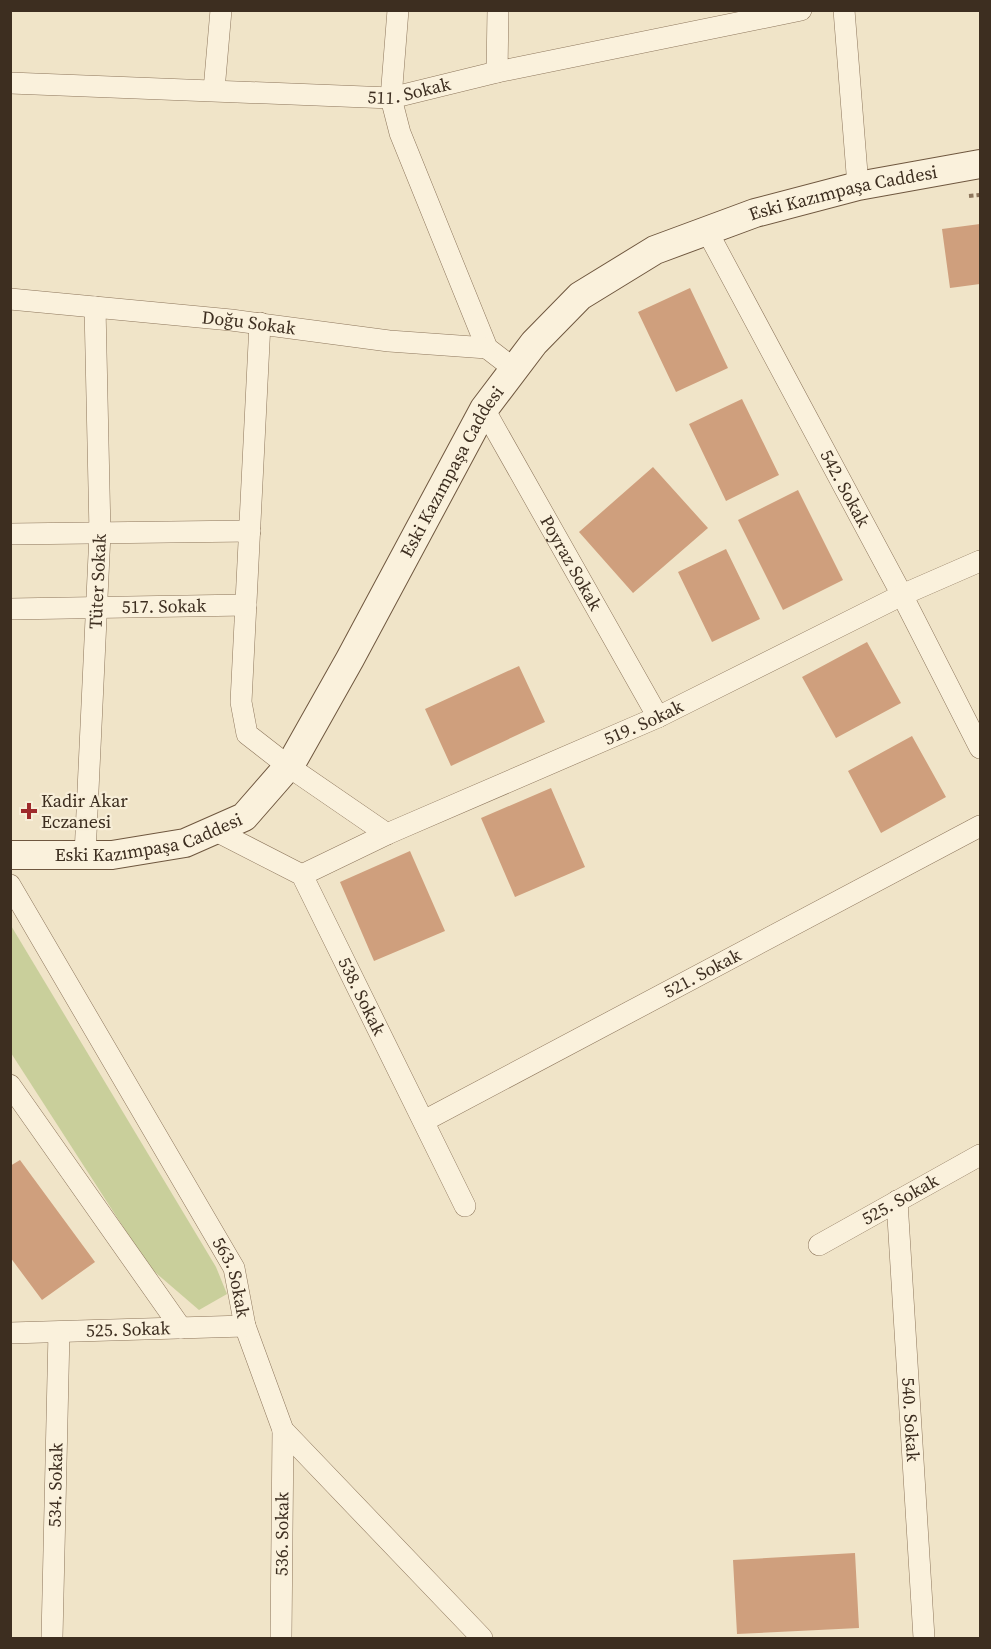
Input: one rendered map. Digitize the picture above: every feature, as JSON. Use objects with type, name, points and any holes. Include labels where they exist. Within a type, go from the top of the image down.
[{"type":"street","points":[[214,90],[221,10]]},
{"type":"street","points":[[398,10],[391,98],[400,133],[487,348],[513,368]]},
{"type":"street","points":[[497,72],[498,10]]},
{"type":"street","name":"511. Sokak","points":[[10,83],[391,98],[497,72],[801,10]]},
{"type":"street","points":[[844,10],[858,186]]},
{"type":"street","name":"Eski Kazımpaşa Caddesi","points":[[10,855],[112,855],[185,843],[244,817],[288,766],[351,659],[484,409],[534,343],[580,296],[655,250],[755,213],[858,186],[981,164]]},
{"type":"street","name":"542. Sokak","points":[[707,231],[902,595],[981,748]]},
{"type":"street","name":"Doğu Sokak","points":[[10,299],[260,323],[389,341],[487,348]]},
{"type":"street","name":"Tüter Sokak","points":[[85,855],[100,533],[95,307]]},
{"type":"street","points":[[260,323],[241,702],[247,734],[288,766],[387,834]]},
{"type":"street","name":"Poyraz Sokak","points":[[484,409],[658,717]]},
{"type":"street","points":[[10,534],[250,531]]},
{"type":"street","name":"519. Sokak","points":[[302,875],[387,834],[658,717],[902,595],[981,561]]},
{"type":"street","name":"517. Sokak","points":[[10,609],[246,605]]},
{"type":"street","name":"521. Sokak","points":[[424,1121],[981,826]]},
{"type":"street","points":[[214,831],[302,875]]},
{"type":"street","name":"538. Sokak","points":[[302,875],[465,1206]]},
{"type":"street","name":"563. Sokak","points":[[10,885],[234,1268],[245,1326],[283,1430],[482,1638]]},
{"type":"street","points":[[10,1085],[18,1108],[181,1328]]},
{"type":"street","name":"525. Sokak","points":[[819,1245],[981,1155]]},
{"type":"street","name":"540. Sokak","points":[[897,1201],[924,1638]]},
{"type":"street","name":"525. Sokak","points":[[10,1333],[245,1326]]},
{"type":"street","name":"534. Sokak","points":[[52,1638],[59,1332]]},
{"type":"street","name":"536. Sokak","points":[[281,1638],[283,1430]]},
{"type":"path","points":[[962,197],[981,195]]},
{"type":"green space","points":[[10,924],[216,1267],[227,1294],[199,1310],[149,1267],[11,1053]]},
{"type":"building","points":[[980,224],[980,284],[950,288],[942,229]]},
{"type":"building","points":[[690,288],[728,368],[676,392],[638,312]]},
{"type":"building","points":[[742,399],[779,475],[726,501],[689,424]]},
{"type":"building","points":[[653,467],[708,528],[633,593],[579,532]]},
{"type":"building","points":[[798,490],[843,580],[783,610],[738,520]]},
{"type":"building","points":[[726,549],[760,619],[712,642],[678,572]]},
{"type":"building","points":[[867,642],[901,703],[836,738],[802,677]]},
{"type":"building","points":[[519,666],[545,722],[451,766],[425,709]]},
{"type":"building","points":[[912,736],[946,797],[881,833],[848,771]]},
{"type":"building","points":[[551,788],[585,867],[515,897],[481,818]]},
{"type":"building","points":[[410,851],[445,931],[374,961],[340,882]]},
{"type":"building","points":[[20,1160],[95,1262],[42,1300],[10,1257],[10,1166]]},
{"type":"building","points":[[855,1553],[859,1628],[737,1634],[733,1560]]},
{"type":"place","name":"Kadir Akar Eczanesi","points":[[29,811]]}]
